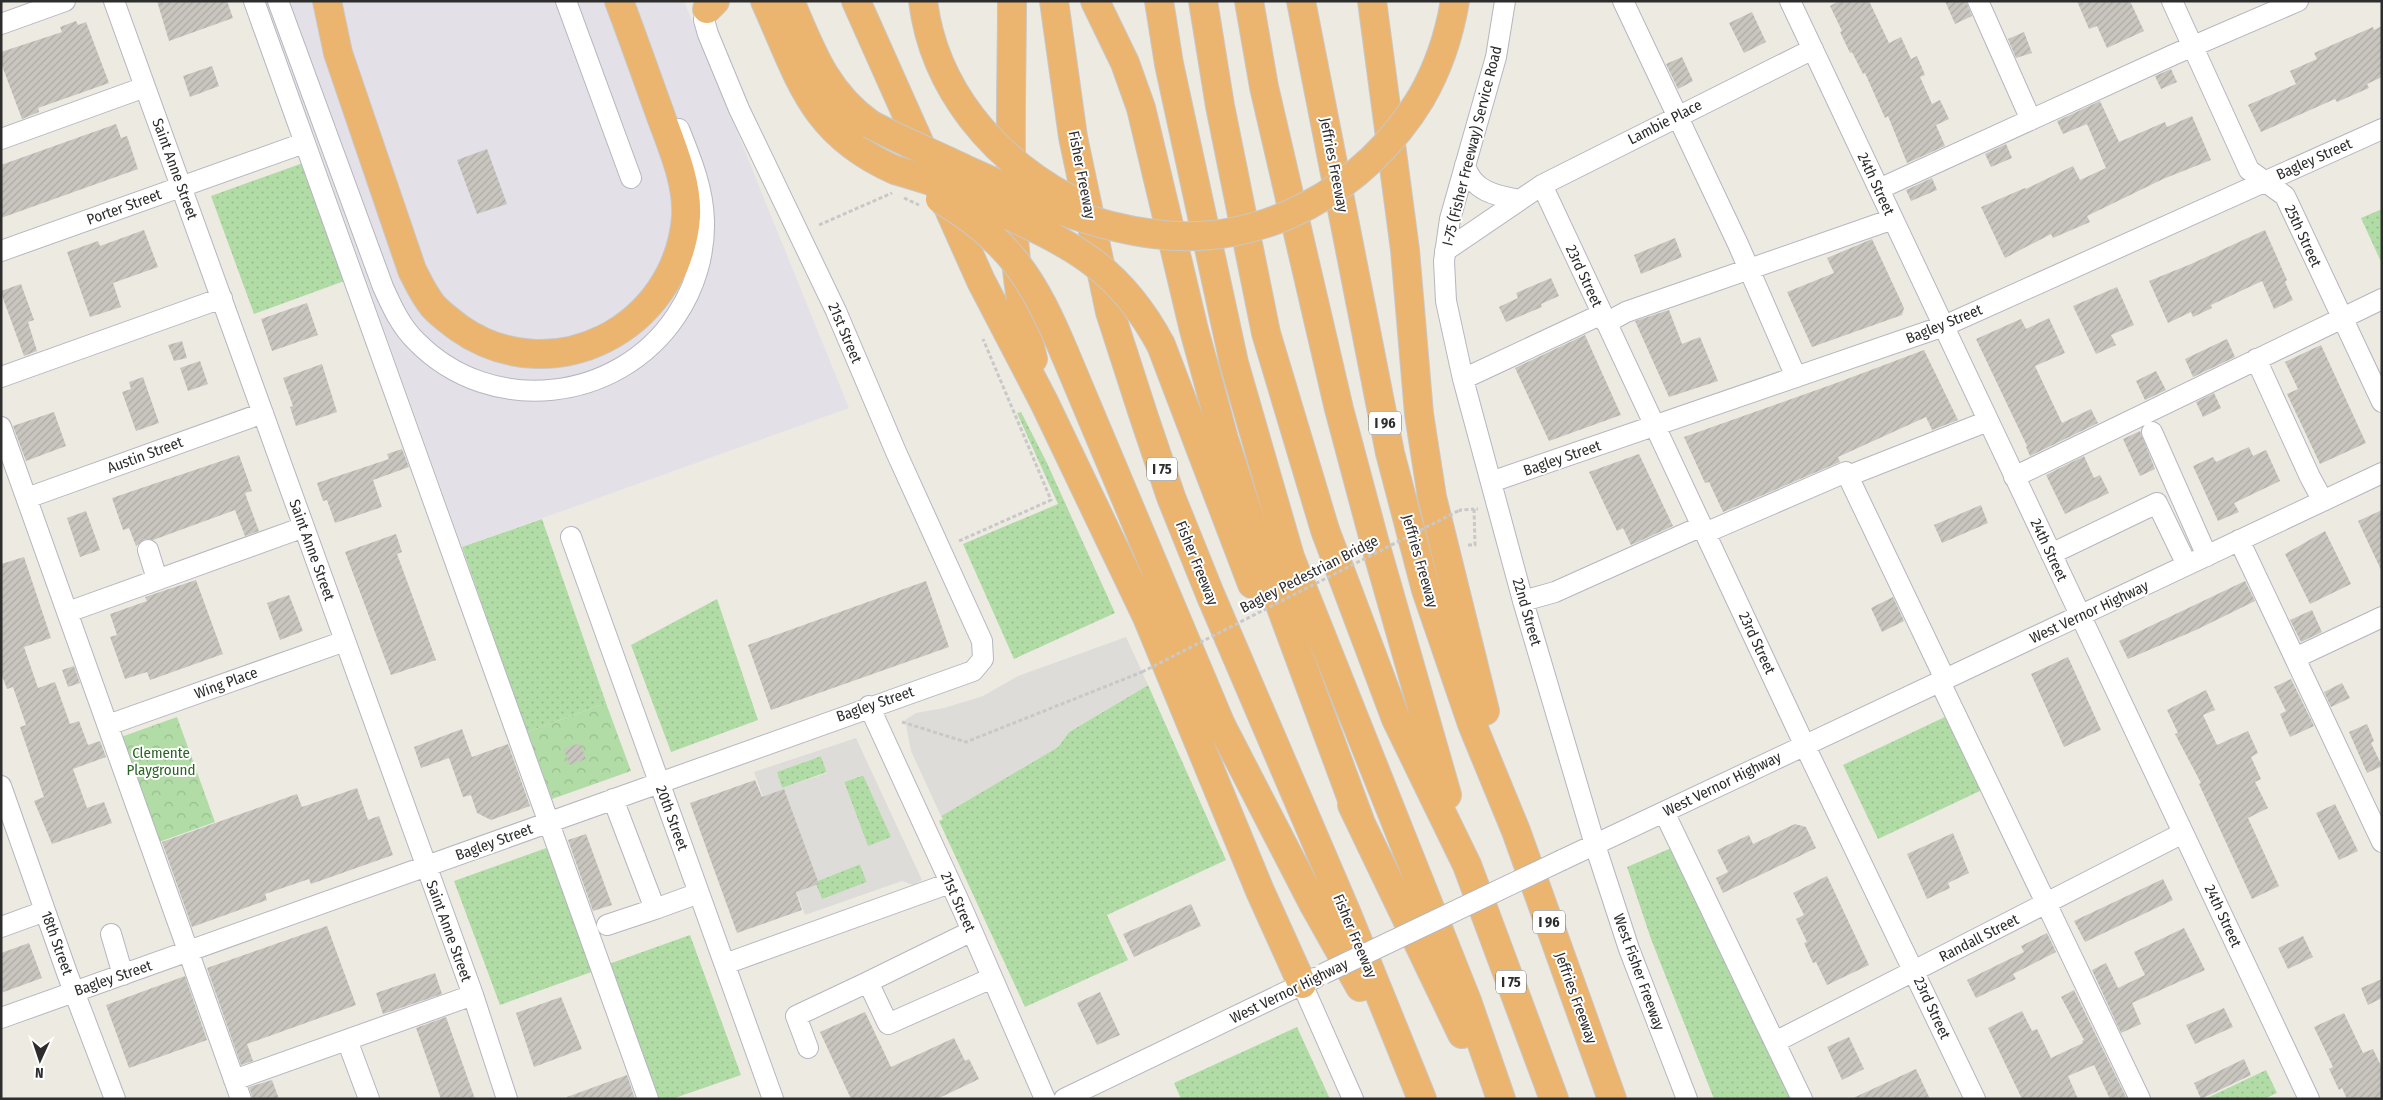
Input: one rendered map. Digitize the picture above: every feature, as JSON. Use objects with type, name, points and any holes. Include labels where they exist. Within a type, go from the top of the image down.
[{"type":"highway","points":[[325,1],[338,54],[412,270],[422,289],[433,306],[472,336],[495,347],[522,353],[552,353],[577,350],[600,342],[637,318],[656,299],[667,280],[683,237],[686,216],[685,195],[675,155],[619,1]]},
{"type":"highway","points":[[743,1],[756,6],[766,14],[784,43]]},
{"type":"highway","points":[[765,1],[809,98],[829,125],[846,142],[962,212],[1009,252],[1038,294],[1222,725],[1314,905],[1422,1098]]},
{"type":"highway","points":[[790,1],[811,49],[836,94],[870,124],[1042,204],[1125,230],[1174,236],[1214,234],[1249,228],[1304,209],[1330,194],[1366,165],[1409,118],[1434,75],[1450,30],[1455,1]]},
{"type":"highway","points":[[856,1],[981,281],[1044,402],[1147,617],[1260,891],[1312,979]]},
{"type":"highway","points":[[923,1],[929,32],[939,61],[967,112],[988,139],[1010,160],[1042,184],[1125,230]]},
{"type":"highway","points":[[1012,1],[1014,254],[1025,329],[1044,402]]},
{"type":"highway","name":"Fisher Freeway","points":[[1054,1],[1073,137],[1110,312],[1143,414],[1171,497],[1210,594],[1422,1098]]},
{"type":"highway","points":[[1095,1],[1125,63],[1141,108],[1194,330],[1224,439],[1259,548],[1360,820]]},
{"type":"highway","points":[[1159,1],[1169,64],[1234,363],[1290,557],[1467,1001],[1501,1099]]},
{"type":"highway","name":"I 75","points":[[1203,1],[1220,106],[1266,333],[1319,512],[1336,563],[1396,719],[1467,865],[1554,1099]]},
{"type":"highway","points":[[1249,1],[1264,87],[1339,409],[1379,560],[1467,865]]},
{"type":"highway","points":[[1263,1],[1264,87]]},
{"type":"highway","name":"Jeffries Freeway","points":[[1301,1],[1390,453],[1426,590],[1472,724],[1516,831],[1612,1099]]},
{"type":"highway","points":[[1372,1],[1405,250],[1419,414],[1432,497],[1516,831]]},
{"type":"highway","points":[[892,169],[947,186],[1062,240],[1109,276],[1134,302],[1161,345],[1271,636],[1306,716],[1360,820],[1493,1099]]},
{"type":"street","points":[[1,24],[65,1]]},
{"type":"street","name":"Saint Anne Street","points":[[114,1],[473,995],[507,1099]]},
{"type":"street","points":[[254,1],[648,1099]]},
{"type":"street","points":[[278,1],[383,287],[397,316],[416,342],[432,355],[466,376],[500,387],[534,392],[554,391],[593,382],[610,375],[644,353],[659,339],[671,324],[688,295],[696,277],[703,240],[702,199],[694,166],[671,110],[646,75]]},
{"type":"street","points":[[566,1],[631,178]]},
{"type":"street","name":"I-75 (Fisher Freeway) Service Road","points":[[1464,379],[1446,301],[1445,251],[1450,219],[1496,57],[1505,1]]},
{"type":"street","points":[[1623,1],[1748,268],[1796,377]]},
{"type":"street","name":"24th Street","points":[[1790,1],[2309,1099]]},
{"type":"street","points":[[1978,1],[2031,120]]},
{"type":"street","name":"25th Street","points":[[2172,1],[2249,170],[2285,196],[2382,402]]},
{"type":"street","points":[[1879,189],[2193,46],[2298,1]]},
{"type":"street","name":"21st Street","points":[[712,4],[704,20],[739,109],[836,311],[893,446],[982,641],[983,659]]},
{"type":"street","name":"Lambie Place","points":[[1445,251],[1542,186],[1813,49]]},
{"type":"street","points":[[1,139],[145,87]]},
{"type":"street","name":"Bagley Street","points":[[1491,482],[1944,326],[2382,129]]},
{"type":"street","name":"Porter Street","points":[[1,251],[304,143]]},
{"type":"street","points":[[1465,165],[1472,181],[1481,188],[1502,197],[1520,200]]},
{"type":"street","name":"23rd Street","points":[[1542,186],[1804,744],[1975,1099]]},
{"type":"street","points":[[1464,379],[1604,318],[1893,219]]},
{"type":"street","points":[[1,377],[222,298]]},
{"type":"street","points":[[2014,476],[2382,299]]},
{"type":"street","points":[[2256,359],[2310,477],[2323,501]]},
{"type":"street","name":"22nd Street","points":[[1464,379],[1523,601],[1595,845]]},
{"type":"street","name":"Austin Street","points":[[27,498],[263,413]]},
{"type":"street","points":[[1848,476],[1988,421]]},
{"type":"street","points":[[1,426],[238,1090],[347,1040],[473,995]]},
{"type":"street","points":[[2152,432],[2207,556]]},
{"type":"street","points":[[1523,601],[1556,592],[1703,529],[1846,472],[2140,1099]]},
{"type":"street","name":"West Vernor Highway","points":[[1064,1099],[1804,744],[2382,473]]},
{"type":"street","points":[[2050,554],[2157,503],[2187,565]]},
{"type":"street","points":[[68,612],[304,527]]},
{"type":"street","name":"20th Street","points":[[571,538],[773,1099]]},
{"type":"street","points":[[2239,540],[2382,842]]},
{"type":"street","points":[[148,550],[157,579]]},
{"type":"street","points":[[2295,658],[2382,617]]},
{"type":"street","name":"Wing Place","points":[[108,726],[345,641]]},
{"type":"street","name":"Bagley Street","points":[[1,1018],[973,670],[983,659]]},
{"type":"street","name":"21st Street","points":[[869,706],[950,882],[1044,1099]]},
{"type":"street","name":"18th Street","points":[[1,786],[115,1099]]},
{"type":"street","points":[[613,799],[654,909]]},
{"type":"street","points":[[1664,812],[1802,1099]]},
{"type":"street","name":"Randall Street","points":[[1775,1042],[2183,833]]},
{"type":"street","name":"West Fisher Freeway","points":[[1595,845],[1629,948],[1687,1099]]},
{"type":"street","points":[[725,964],[950,882]]},
{"type":"street","points":[[607,925],[699,893]]},
{"type":"street","points":[[1,927],[46,912]]},
{"type":"street","points":[[808,1048],[796,1016],[972,932]]},
{"type":"street","points":[[111,934],[123,974]]},
{"type":"street","points":[[868,982],[888,1024],[992,978]]},
{"type":"street","points":[[1312,979],[1354,1099]]},
{"type":"street","points":[[347,1040],[369,1099]]},
{"type":"path","points":[[819,225],[892,193],[928,209]]},
{"type":"path","points":[[959,541],[1051,500],[982,336]]},
{"type":"path","points":[[1462,519],[1460,510],[1486,508]]},
{"type":"path","points":[[1466,537],[1468,546],[1476,545],[1474,509]]},
{"type":"path","name":"Bagley Pedestrian Bridge","points":[[902,722],[966,742],[1142,672],[1460,510]]},
{"type":"shaded area","points":[[266,1],[684,1],[849,408],[462,547]]},
{"type":"shaded area","points":[[1126,637],[1148,685],[1069,732],[1058,747],[941,816],[911,751],[905,720],[916,713],[944,708],[983,696],[1018,676]]},
{"type":"shaded area","points":[[856,738],[922,880],[913,885],[902,881],[805,915],[754,772]],"holes":[[[821,756],[827,773],[782,788],[777,772]],[[863,775],[891,837],[868,846],[844,782]],[[860,864],[867,882],[822,899],[815,882]]]},
{"type":"green space","points":[[303,163],[347,280],[254,314],[211,196]]},
{"type":"green space","points":[[2382,209],[2382,264],[2361,218]]},
{"type":"green space","points":[[1021,412],[1047,463],[1115,613],[1014,659],[963,544],[1058,504],[1017,413]]},
{"type":"green space","points":[[542,519],[606,703],[527,732],[462,547]]},
{"type":"green space","points":[[717,599],[758,720],[671,752],[631,645]]},
{"type":"green space","points":[[1148,685],[1226,860],[1107,915],[1128,960],[1025,1007],[939,821],[943,819],[941,816],[1058,747],[1069,732]]},
{"type":"green space","points":[[606,703],[631,771],[552,799],[527,732]]},
{"type":"green space","points":[[1947,716],[1982,790],[1878,839],[1843,765]]},
{"type":"green space","name":"Clemente Playground","points":[[177,717],[215,822],[159,842],[121,737]]},
{"type":"green space","points":[[821,756],[827,772],[782,788],[776,772]]},
{"type":"green space","points":[[864,775],[892,838],[868,847],[844,782]]},
{"type":"green space","points":[[552,846],[597,970],[500,1005],[454,881]]},
{"type":"green space","points":[[1676,846],[1796,1099],[1714,1099],[1651,939],[1627,867]]},
{"type":"green space","points":[[860,864],[867,882],[822,900],[815,882]]},
{"type":"green space","points":[[690,935],[741,1075],[672,1099],[656,1099],[606,965]]},
{"type":"green space","points":[[1297,1027],[1330,1099],[1181,1099],[1174,1083]]},
{"type":"green space","points":[[2266,1070],[2277,1093],[2264,1099],[2205,1099]]},
{"type":"building","points":[[157,1],[227,1],[233,18],[169,41]]},
{"type":"building","points":[[1839,1],[1869,1],[1889,43],[1901,37],[1911,59],[1917,56],[1925,75],[1920,77],[1932,104],[1940,100],[1949,119],[1936,125],[1945,146],[1907,163],[1888,116],[1885,118],[1865,73],[1863,74],[1852,52],[1850,53],[1840,32],[1842,31],[1830,6]]},
{"type":"building","points":[[1945,1],[1966,1],[1972,16],[1955,24]]},
{"type":"building","points":[[2077,1],[2130,1],[2144,31],[2107,48],[2097,26],[2089,29]]},
{"type":"building","points":[[1752,12],[1766,42],[1744,53],[1729,23]]},
{"type":"building","points":[[76,21],[78,25],[86,22],[109,83],[38,108],[39,112],[22,119],[1,63],[1,52],[62,32],[60,27]]},
{"type":"building","points":[[2382,26],[2382,77],[2367,84],[2369,88],[2337,102],[2335,99],[2261,132],[2248,105],[2296,84],[2290,71],[2317,59],[2314,53],[2373,27],[2374,30]]},
{"type":"building","points":[[2024,32],[2032,53],[2016,58],[2008,39]]},
{"type":"building","points":[[1682,57],[1693,81],[1678,89],[1666,64]]},
{"type":"building","points":[[212,66],[219,86],[190,97],[183,76]]},
{"type":"building","points":[[2171,69],[2177,82],[2161,89],[2155,76]]},
{"type":"building","points":[[2100,101],[2119,142],[2165,122],[2167,127],[2192,116],[2211,160],[2163,179],[2087,216],[2090,222],[2053,238],[2051,234],[2005,258],[1981,207],[2026,189],[2073,166],[2080,180],[2106,168],[2087,124],[2063,134],[2057,121]]},
{"type":"building","points":[[116,124],[121,138],[127,136],[138,169],[1,218],[1,165]]},
{"type":"building","points":[[2006,144],[2012,158],[1991,167],[1985,154]]},
{"type":"building","points":[[487,149],[507,204],[477,214],[457,160]]},
{"type":"building","points":[[1932,178],[1937,190],[1911,201],[1906,190]]},
{"type":"building","points":[[144,230],[158,267],[113,283],[121,307],[90,317],[67,252],[98,241],[100,246]]},
{"type":"building","points":[[2265,230],[2287,280],[2285,282],[2293,300],[2274,309],[2262,281],[2211,305],[2212,308],[2193,317],[2191,312],[2168,323],[2149,281]]},
{"type":"building","points":[[1675,238],[1682,257],[1641,274],[1634,255]]},
{"type":"building","points":[[1872,239],[1904,308],[1902,315],[1812,347],[1787,292],[1834,273],[1827,258]]},
{"type":"building","points":[[1551,278],[1559,296],[1541,304],[1542,307],[1506,322],[1499,307],[1518,298],[1516,293]]},
{"type":"building","points":[[21,284],[34,320],[28,322],[37,351],[24,356],[1,293],[1,291]]},
{"type":"building","points":[[2117,287],[2134,325],[2111,335],[2116,345],[2096,354],[2073,306]]},
{"type":"building","points":[[307,303],[318,335],[272,351],[261,319]]},
{"type":"building","points":[[1669,310],[1682,344],[1700,337],[1718,381],[1669,397],[1635,321]]},
{"type":"building","points":[[2049,318],[2065,353],[2035,366],[2062,423],[2091,409],[2098,423],[2030,456],[1976,339],[2021,319],[2026,329]]},
{"type":"building","points":[[1585,335],[1621,415],[1549,441],[1515,368]]},
{"type":"building","points":[[2227,339],[2235,357],[2193,377],[2185,359]]},
{"type":"building","points":[[182,341],[187,358],[174,361],[168,345]]},
{"type":"building","points":[[2321,345],[2366,443],[2320,464],[2287,394],[2298,389],[2285,362]]},
{"type":"building","points":[[1924,350],[1958,420],[1932,430],[1926,417],[1838,457],[1840,462],[1723,512],[1709,482],[1705,483],[1684,437]]},
{"type":"building","points":[[200,361],[208,384],[188,391],[180,368]]},
{"type":"building","points":[[322,364],[337,412],[296,426],[290,407],[293,406],[283,378]]},
{"type":"building","points":[[2156,371],[2166,390],[2145,400],[2136,381]]},
{"type":"building","points":[[143,377],[159,423],[136,431],[122,392],[131,389],[129,382]]},
{"type":"building","points":[[2214,393],[2221,408],[2203,417],[2196,402]]},
{"type":"building","points":[[54,412],[66,446],[26,461],[13,426]]},
{"type":"building","points":[[2140,431],[2155,469],[2140,476],[2123,439]]},
{"type":"building","points":[[2249,447],[2253,456],[2266,450],[2280,481],[2234,503],[2239,512],[2218,521],[2193,466],[2213,457],[2216,462]]},
{"type":"building","points":[[402,449],[409,467],[373,480],[382,507],[335,523],[327,500],[323,501],[317,483],[389,459],[387,454]]},
{"type":"building","points":[[1639,454],[1673,526],[1631,545],[1623,528],[1617,531],[1589,472]]},
{"type":"building","points":[[239,455],[252,491],[245,493],[259,531],[245,536],[235,510],[153,540],[144,539],[136,546],[129,528],[123,530],[112,498]]},
{"type":"building","points":[[2084,456],[2094,478],[2100,475],[2109,493],[2065,514],[2046,475]]},
{"type":"building","points":[[1981,505],[1988,523],[1942,543],[1934,525]]},
{"type":"building","points":[[2382,510],[2382,572],[2358,521]]},
{"type":"building","points":[[86,511],[100,550],[80,557],[67,518]]},
{"type":"building","points":[[2325,531],[2351,584],[2310,604],[2285,554]]},
{"type":"building","points":[[396,534],[402,552],[397,554],[436,660],[391,675],[345,552]]},
{"type":"building","points":[[24,557],[51,638],[24,647],[38,688],[55,682],[70,724],[79,721],[88,745],[100,741],[106,757],[73,769],[87,808],[104,802],[112,823],[52,844],[34,801],[44,797],[20,727],[26,725],[13,687],[7,689],[1,673],[1,564]]},
{"type":"building","points":[[196,580],[223,654],[150,680],[147,672],[125,679],[110,637],[117,635],[110,614],[147,601],[145,597]]},
{"type":"building","points":[[926,581],[949,647],[771,710],[748,645]]},
{"type":"building","points":[[2245,581],[2255,601],[2196,630],[2128,659],[2119,641]]},
{"type":"building","points":[[289,595],[303,631],[280,640],[267,603]]},
{"type":"building","points":[[1893,597],[1904,621],[1882,632],[1871,608]]},
{"type":"building","points":[[2312,610],[2322,632],[2301,642],[2290,620]]},
{"type":"building","points":[[2068,657],[2101,730],[2064,747],[2031,674]]},
{"type":"building","points":[[74,666],[80,683],[68,687],[62,670]]},
{"type":"building","points":[[2291,679],[2314,726],[2290,737],[2280,714],[2286,711],[2274,687]]},
{"type":"building","points":[[2342,683],[2350,698],[2331,707],[2324,692]]},
{"type":"building","points":[[2206,690],[2215,710],[2203,715],[2217,745],[2248,731],[2258,753],[2251,757],[2261,779],[2255,782],[2268,808],[2248,818],[2279,886],[2252,899],[2199,784],[2201,783],[2175,734],[2178,733],[2167,710]]},
{"type":"building","points":[[2367,724],[2374,741],[2371,743],[2382,766],[2367,773],[2349,732]]},
{"type":"building","points":[[462,729],[472,757],[508,744],[530,806],[491,820],[477,813],[471,795],[463,797],[449,758],[421,768],[414,747]]},
{"type":"building","points":[[580,743],[586,759],[569,765],[564,749]]},
{"type":"building","points":[[755,780],[762,797],[784,789],[819,884],[796,892],[802,910],[737,933],[690,803]]},
{"type":"building","points":[[357,788],[368,820],[379,816],[393,855],[311,884],[309,879],[265,894],[267,900],[192,927],[162,842],[297,794],[302,807]]},
{"type":"building","points":[[2335,804],[2358,851],[2339,860],[2316,813]]},
{"type":"building","points":[[1795,824],[1806,827],[1816,848],[1723,893],[1716,878],[1728,872],[1717,850],[1749,835],[1753,844]]},
{"type":"building","points":[[1953,833],[1969,873],[1948,883],[1950,888],[1927,899],[1907,854]]},
{"type":"building","points":[[586,834],[612,905],[593,911],[568,840]]},
{"type":"building","points":[[1827,876],[1869,965],[1827,985],[1816,962],[1813,963],[1804,943],[1807,942],[1796,919],[1804,915],[1793,893]]},
{"type":"building","points":[[2163,879],[2173,900],[2085,942],[2074,921]]},
{"type":"building","points":[[1191,904],[1201,926],[1134,957],[1123,934]]},
{"type":"building","points":[[327,926],[356,1005],[247,1044],[253,1061],[241,1065],[207,968]]},
{"type":"building","points":[[2184,928],[2205,970],[2132,1003],[2141,1024],[2121,1033],[2092,970],[2106,963],[2118,988],[2145,975],[2134,952]]},
{"type":"building","points":[[2047,933],[2056,952],[2013,974],[2016,979],[1976,998],[1967,980],[2024,952],[2021,946]]},
{"type":"building","points":[[2303,936],[2313,957],[2288,969],[2278,948]]},
{"type":"building","points":[[29,943],[42,978],[1,993],[1,953]]},
{"type":"building","points":[[435,973],[442,994],[383,1014],[376,993]]},
{"type":"building","points":[[185,976],[207,1040],[129,1068],[106,1005]]},
{"type":"building","points":[[2382,979],[2382,998],[2368,1005],[2361,988]]},
{"type":"building","points":[[2074,990],[2127,1099],[2110,1099],[2094,1065],[2068,1076],[2078,1099],[2022,1099],[1988,1028],[2022,1011],[2032,1031],[2037,1029],[2051,1058],[2083,1043],[2082,1041],[2084,1040],[2061,997]]},
{"type":"building","points":[[1100,992],[1120,1035],[1097,1045],[1077,1003]]},
{"type":"building","points":[[561,997],[582,1049],[534,1067],[516,1013]]},
{"type":"building","points":[[2224,1008],[2233,1027],[2195,1044],[2186,1025]]},
{"type":"building","points":[[865,1012],[891,1067],[954,1038],[965,1061],[969,1059],[979,1079],[937,1099],[851,1099],[820,1032]]},
{"type":"building","points":[[2344,1013],[2363,1053],[2373,1049],[2382,1068],[2382,1099],[2347,1099],[2342,1088],[2339,1090],[2329,1069],[2333,1067],[2314,1027]]},
{"type":"building","points":[[446,1017],[475,1099],[441,1099],[416,1028]]},
{"type":"building","points":[[1849,1037],[1864,1069],[1842,1080],[1827,1047]]},
{"type":"building","points":[[2244,1059],[2251,1075],[2201,1099],[2194,1083]]},
{"type":"building","points":[[1916,1069],[1930,1099],[1851,1099]]},
{"type":"building","points":[[627,1075],[635,1099],[567,1099],[567,1097]]},
{"type":"building","points":[[272,1080],[279,1099],[253,1099],[249,1087]]}]
